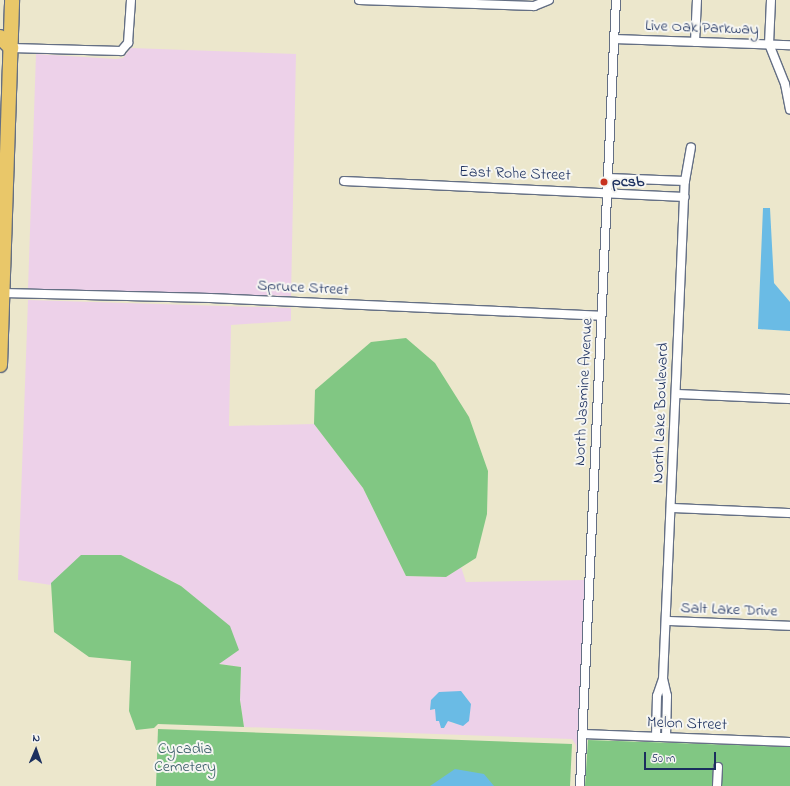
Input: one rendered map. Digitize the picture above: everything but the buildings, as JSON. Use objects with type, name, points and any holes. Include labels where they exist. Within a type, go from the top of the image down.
[{"type":"highway","points":[[0,365],[12,48],[12,0]]},
{"type":"highway","points":[[0,36],[12,48]]},
{"type":"street","points":[[12,48],[119,52],[128,43],[131,0]]},
{"type":"street","points":[[359,0],[476,2],[539,6],[549,0]]},
{"type":"street","name":"North Jasmine Avenue","points":[[580,786],[616,0]]},
{"type":"street","points":[[695,42],[697,0]]},
{"type":"street","points":[[771,0],[769,44],[785,84],[790,110]]},
{"type":"street","name":"Live Oak Parkway","points":[[614,39],[790,44]]},
{"type":"street","name":"North Lake Boulevard","points":[[666,737],[667,696],[664,678],[684,197],[685,181],[691,148]]},
{"type":"street","points":[[608,178],[685,181]]},
{"type":"street","name":"East Rohe Street","points":[[344,181],[607,192],[617,195],[684,197]]},
{"type":"street","name":"Spruce Street","points":[[3,293],[210,298],[601,316]]},
{"type":"street","points":[[676,394],[790,399]]},
{"type":"street","points":[[671,508],[790,513]]},
{"type":"street","name":"Salt Lake Drive","points":[[667,621],[790,626]]},
{"type":"street","name":"North Lake Boulevard","points":[[656,737],[657,696],[664,678]]},
{"type":"street","name":"Melon Street","points":[[583,734],[790,742]]},
{"type":"street","points":[[717,786],[718,767]]},
{"type":"shaded area","points":[[131,48],[296,54],[291,296],[28,289],[36,54],[116,59],[123,58]]},
{"type":"shaded area","points":[[28,300],[291,308],[291,321],[231,325],[229,426],[314,424],[363,488],[406,576],[446,577],[461,567],[466,582],[585,580],[575,786],[576,745],[572,739],[244,727],[240,700],[241,667],[219,664],[181,586],[121,555],[51,585],[18,580]],"holes":[[[467,697],[454,724],[435,709],[431,710]]]},
{"type":"green space","points":[[406,338],[435,363],[469,417],[488,471],[487,514],[476,558],[446,577],[406,576],[363,488],[314,424],[315,390],[371,342]]},
{"type":"green space","points":[[81,555],[121,555],[181,586],[230,626],[239,650],[219,664],[241,667],[240,700],[244,727],[158,724],[154,728],[136,730],[129,711],[131,661],[89,657],[54,632],[51,583]]},
{"type":"green space","name":"Cycadia Cemetery","points":[[158,729],[572,744],[570,786],[156,786]]},
{"type":"green space","points":[[588,740],[790,747],[790,786],[585,786]]},
{"type":"water","points":[[763,208],[770,208],[774,283],[790,302],[790,331],[758,329]]},
{"type":"water","points":[[461,691],[471,704],[469,721],[463,726],[448,721],[444,728],[441,728],[439,721],[436,721],[435,709],[430,710],[431,700],[439,692]]},
{"type":"water","points":[[455,769],[484,774],[494,786],[430,786]]},
{"type":"place","name":"pcsb","points":[[604,182]]}]
